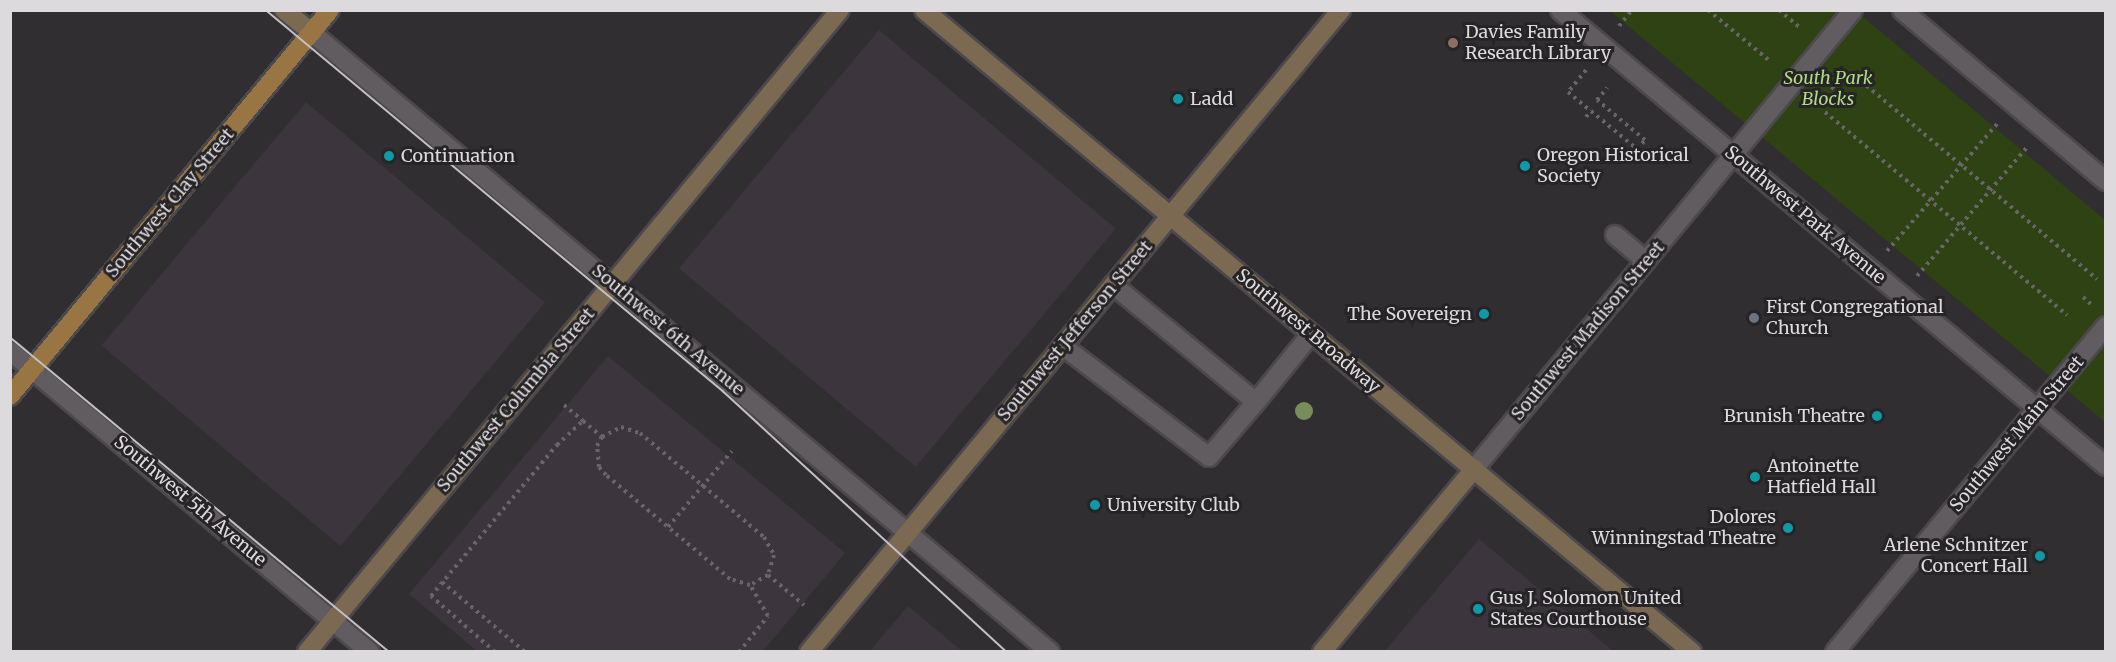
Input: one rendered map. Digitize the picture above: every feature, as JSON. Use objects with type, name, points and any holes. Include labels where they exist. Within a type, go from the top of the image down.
[{"type":"main road","name":"Southwest 6th Avenue","points":[[284,10],[312,33]]},
{"type":"main road","name":"Southwest Clay Street","points":[[10,396],[330,10]]},
{"type":"main road","name":"Southwest Columbia Street","points":[[307,651],[840,10]]},
{"type":"main road","name":"Southwest Broadway","points":[[924,10],[1692,651]]},
{"type":"main road","name":"Southwest Jefferson Street","points":[[809,651],[1064,347],[1341,10]]},
{"type":"main road","name":"Southwest Madison Street","points":[[1322,651],[1474,469]]},
{"type":"street","name":"Southwest Park Avenue","points":[[1560,10],[2106,466]]},
{"type":"street","name":"Southwest Madison Street","points":[[1474,469],[1852,10]]},
{"type":"street","points":[[1902,10],[2106,180]]},
{"type":"street","name":"Southwest 6th Avenue","points":[[312,33],[1050,651]]},
{"type":"street","points":[[1615,235],[1646,261]]},
{"type":"street","points":[[1113,285],[1256,402]]},
{"type":"street","name":"Southwest Main Street","points":[[1835,651],[2106,326]]},
{"type":"street","points":[[1064,347],[1209,457],[1311,334]]},
{"type":"street","name":"Southwest 5th Avenue","points":[[10,351],[370,651]]},
{"type":"path","points":[[1708,10],[1771,62]]},
{"type":"path","points":[[1779,10],[1799,27]]},
{"type":"path","points":[[1586,70],[1568,92],[1637,149],[1645,140],[1597,100],[1607,88]]},
{"type":"path","points":[[1855,76],[2097,279]]},
{"type":"path","points":[[1871,271],[1960,164],[2014,104]]},
{"type":"path","points":[[1586,117],[1591,111]]},
{"type":"path","points":[[1825,112],[2067,315]]},
{"type":"path","points":[[1901,296],[2044,129]]},
{"type":"path","points":[[564,405],[602,437]]},
{"type":"path","points":[[495,651],[431,596],[557,445],[583,421]]},
{"type":"path","points":[[739,651],[768,616],[750,585],[730,579],[599,467],[596,456],[602,437],[610,430],[631,428],[703,485],[771,545],[774,555],[768,575],[750,585]]},
{"type":"path","points":[[668,527],[732,451]]},
{"type":"path","points":[[768,575],[804,605]]},
{"type":"path","points":[[442,582],[525,651]]},
{"type":"shaded area","points":[[879,30],[1116,229],[916,467],[679,268]]},
{"type":"shaded area","points":[[306,102],[545,303],[341,546],[102,346]]},
{"type":"shaded area","points":[[608,356],[845,553],[763,651],[477,651],[409,594]]},
{"type":"shaded area","points":[[1479,539],[1613,651],[1385,651]]},
{"type":"shaded area","points":[[908,606],[962,651],[870,651]]},
{"type":"green space","name":"South Park Blocks","points":[[1610,11],[1856,11],[2105,220],[2105,422]]},
{"type":"tram line","points":[[266,10],[723,391],[1007,652]]},
{"type":"tram line","points":[[10,337],[390,652]]},
{"type":"place","name":"Davies Family Research Library","points":[[1453,43]]},
{"type":"place","name":"Ladd","points":[[1178,99]]},
{"type":"place","name":"Continuation","points":[[389,156]]},
{"type":"place","name":"Oregon Historical Society","points":[[1525,166]]},
{"type":"place","name":"The Sovereign","points":[[1484,314]]},
{"type":"place","name":"First Congregational Church","points":[[1754,318]]},
{"type":"place","name":"Brunish Theatre","points":[[1877,416]]},
{"type":"place","name":"Antoinette Hatfield Hall","points":[[1755,477]]},
{"type":"place","name":"University Club","points":[[1095,505]]},
{"type":"place","name":"Dolores Winningstad Theatre","points":[[1788,528]]},
{"type":"place","name":"Arlene Schnitzer Concert Hall","points":[[2040,556]]},
{"type":"place","name":"Gus J. Solomon United States Courthouse","points":[[1478,609]]}]
